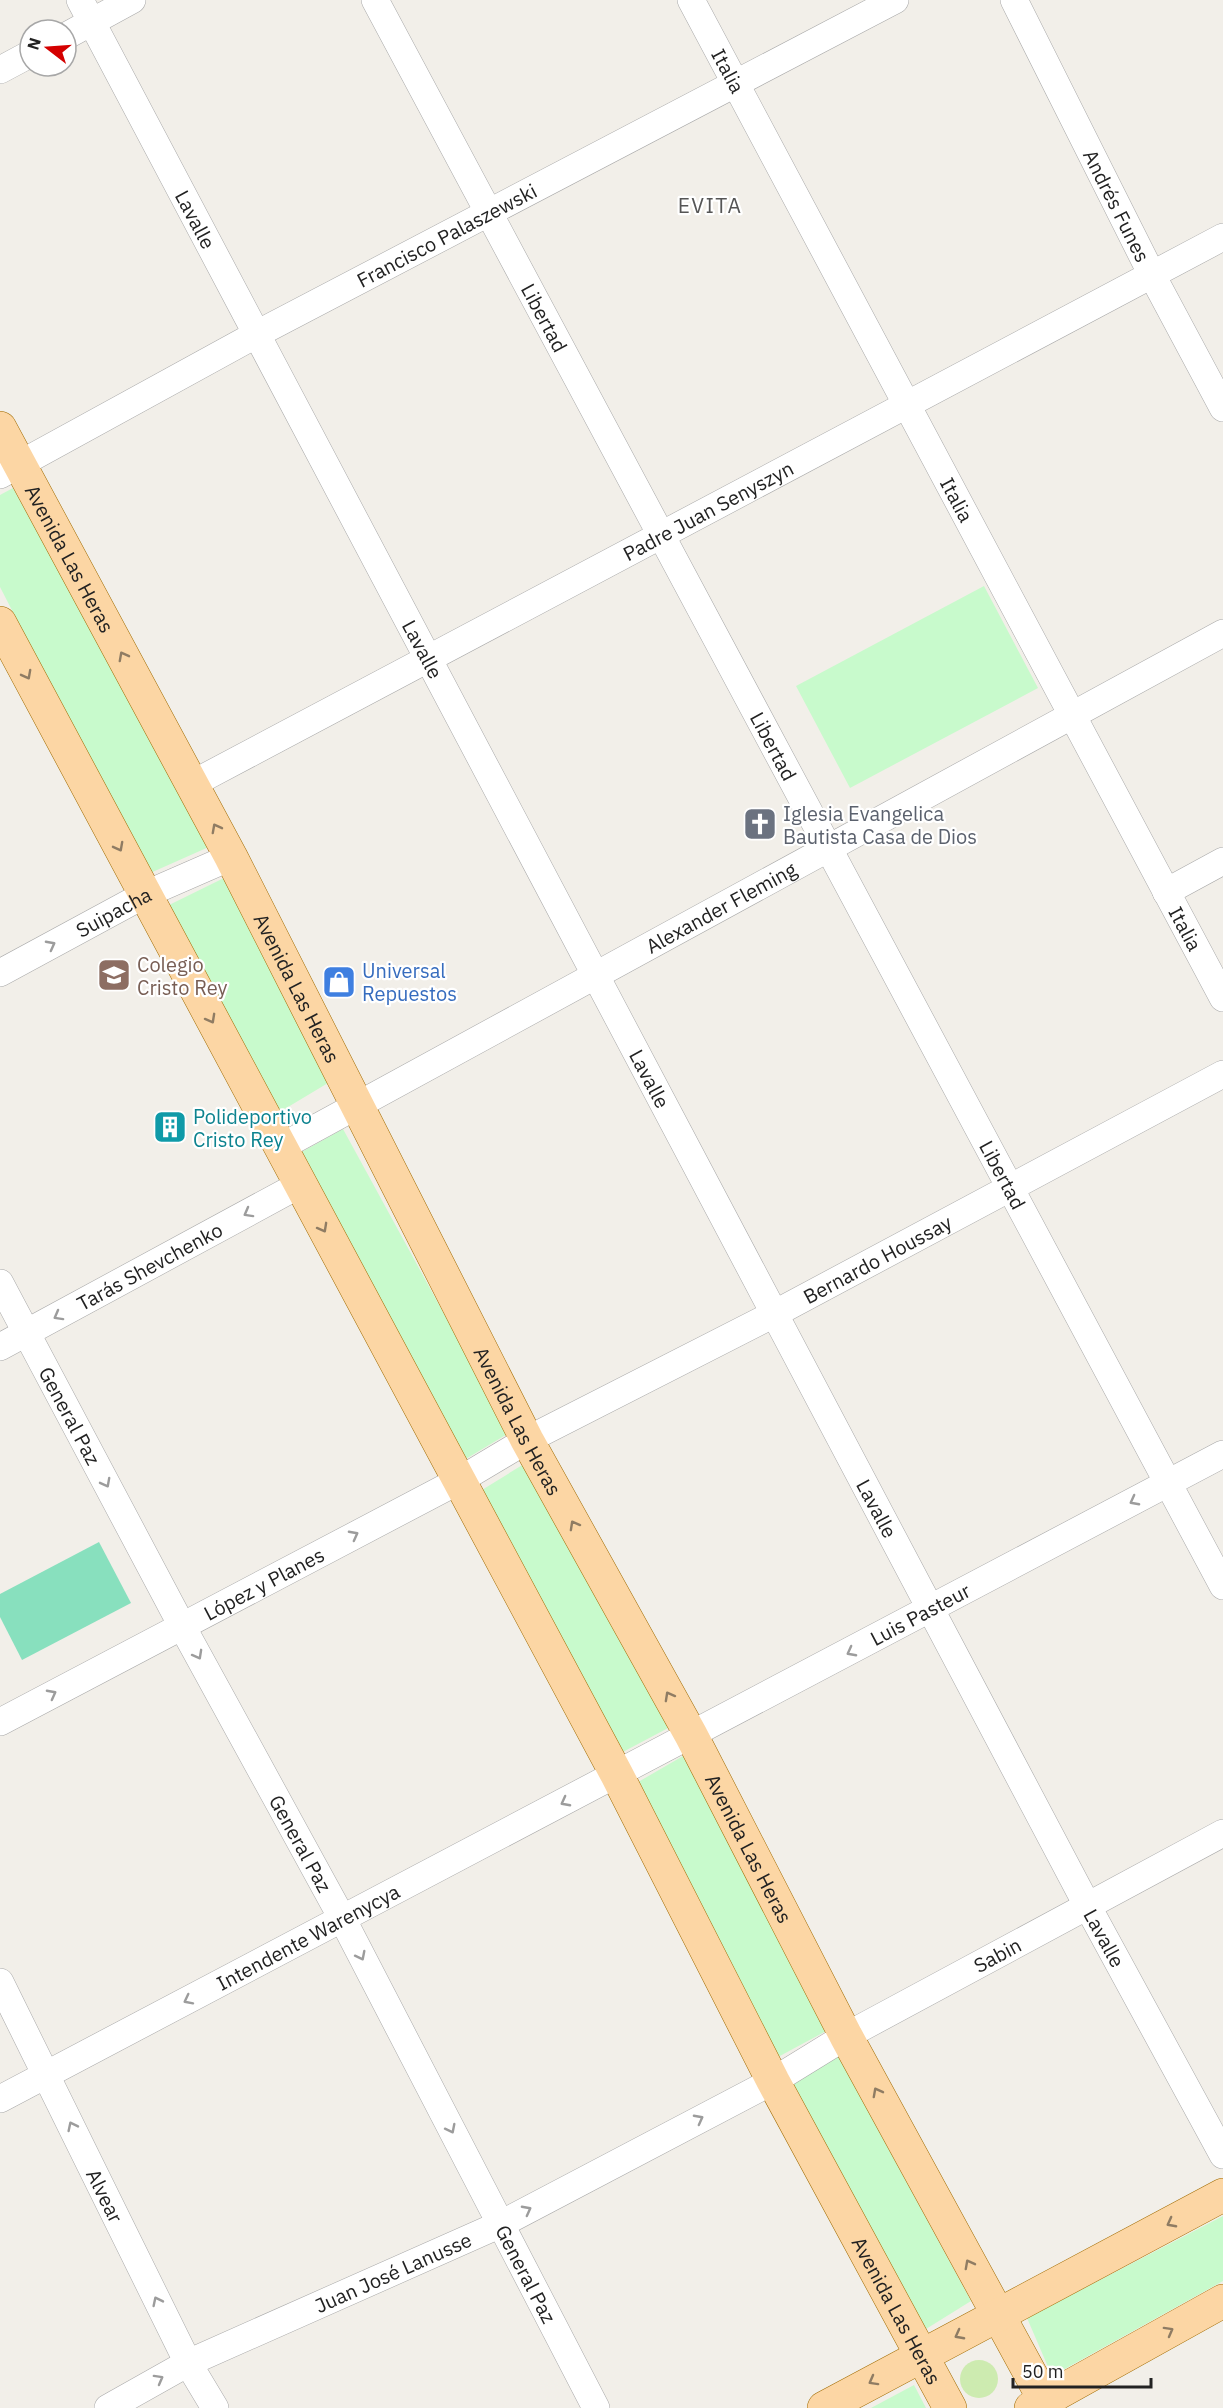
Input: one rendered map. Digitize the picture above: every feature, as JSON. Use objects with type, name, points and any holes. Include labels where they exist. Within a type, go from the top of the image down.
[{"type":"main road","name":"Avenida Las Heras","points":[[0,428],[10,470],[192,784],[231,857],[527,1440],[691,1735],[846,2036],[996,2315],[1042,2406]]},
{"type":"main road","name":"Avenida Las Heras","points":[[0,623],[617,1775],[772,2081],[950,2408]]},
{"type":"main road","points":[[824,2408],[921,2354],[1223,2195]]},
{"type":"main road","points":[[1042,2406],[1223,2301]]},
{"type":"street","points":[[86,11],[132,0]]},
{"type":"street","name":"Libertad","points":[[375,0],[1223,1586]]},
{"type":"street","name":"Italia","points":[[691,0],[1223,998]]},
{"type":"street","name":"Francisco Palaszewski","points":[[10,470],[257,334],[895,0]]},
{"type":"street","name":"Andrés Funes","points":[[1014,0],[1152,275],[1223,408]]},
{"type":"street","name":"Lavalle","points":[[86,11],[1088,1907],[1223,2156]]},
{"type":"street","points":[[0,70],[18,60]]},
{"type":"street","name":"Padre Juan Senyszyn","points":[[192,784],[1223,237]]},
{"type":"street","name":"Alexander Fleming","points":[[281,1147],[1223,633]]},
{"type":"street","name":"Suipacha","points":[[0,973],[144,895],[231,857]]},
{"type":"street","points":[[1166,892],[1223,861]]},
{"type":"street","name":"Bernardo Houssay","points":[[527,1440],[774,1314],[1223,1074]]},
{"type":"street","name":"Tarás Shevchenko","points":[[0,1347],[299,1185]]},
{"type":"street","name":"General Paz","points":[[0,1283],[182,1626],[343,1920],[596,2408]]},
{"type":"street","name":"López y Planes","points":[[0,1722],[460,1480],[527,1440]]},
{"type":"street","name":"Luis Pasteur","points":[[617,1775],[1223,1454]]},
{"type":"street","name":"Intendente Warenycya","points":[[0,2099],[617,1775]]},
{"type":"street","name":"Sabin","points":[[772,2081],[846,2036],[1223,1833]]},
{"type":"street","name":"Alvear","points":[[0,1983],[188,2363],[215,2408]]},
{"type":"street","name":"Juan José Lanusse","points":[[108,2408],[188,2363],[501,2224],[772,2081]]},
{"type":"green space","points":[[13,488],[211,846],[148,874],[0,587],[0,495]]},
{"type":"green space","points":[[984,586],[1038,688],[850,788],[796,686]]},
{"type":"green space","points":[[224,878],[328,1083],[278,1113],[167,906]]},
{"type":"green space","points":[[343,1129],[509,1433],[464,1460],[298,1154]]},
{"type":"green space","points":[[524,1464],[672,1726],[619,1754],[477,1493]]},
{"type":"green space","points":[[99,1542],[131,1603],[22,1660],[0,1617],[0,1594]]},
{"type":"green space","points":[[683,1756],[830,2029],[778,2057],[633,1785]]},
{"type":"green space","points":[[838,2056],[971,2301],[926,2329],[790,2085]]},
{"type":"green space","points":[[1223,2216],[1223,2281],[1052,2376],[1027,2318]]},
{"type":"green space","points":[[979,2360],[992,2366],[998,2379],[992,2392],[979,2398],[966,2392],[960,2379],[966,2366]]},
{"type":"green space","points":[[914,2385],[926,2408],[871,2408]]},
{"type":"place","name":"Iglesia Evangelica Bautista Casa de Dios","points":[[760,824]]},
{"type":"place","name":"Colegio Cristo Rey","points":[[114,975]]},
{"type":"place","name":"Universal Repuestos","points":[[339,982]]},
{"type":"place","name":"Polideportivo Cristo Rey","points":[[170,1127]]},
{"type":"district","name":"EVITA","points":[[710,205]]}]
